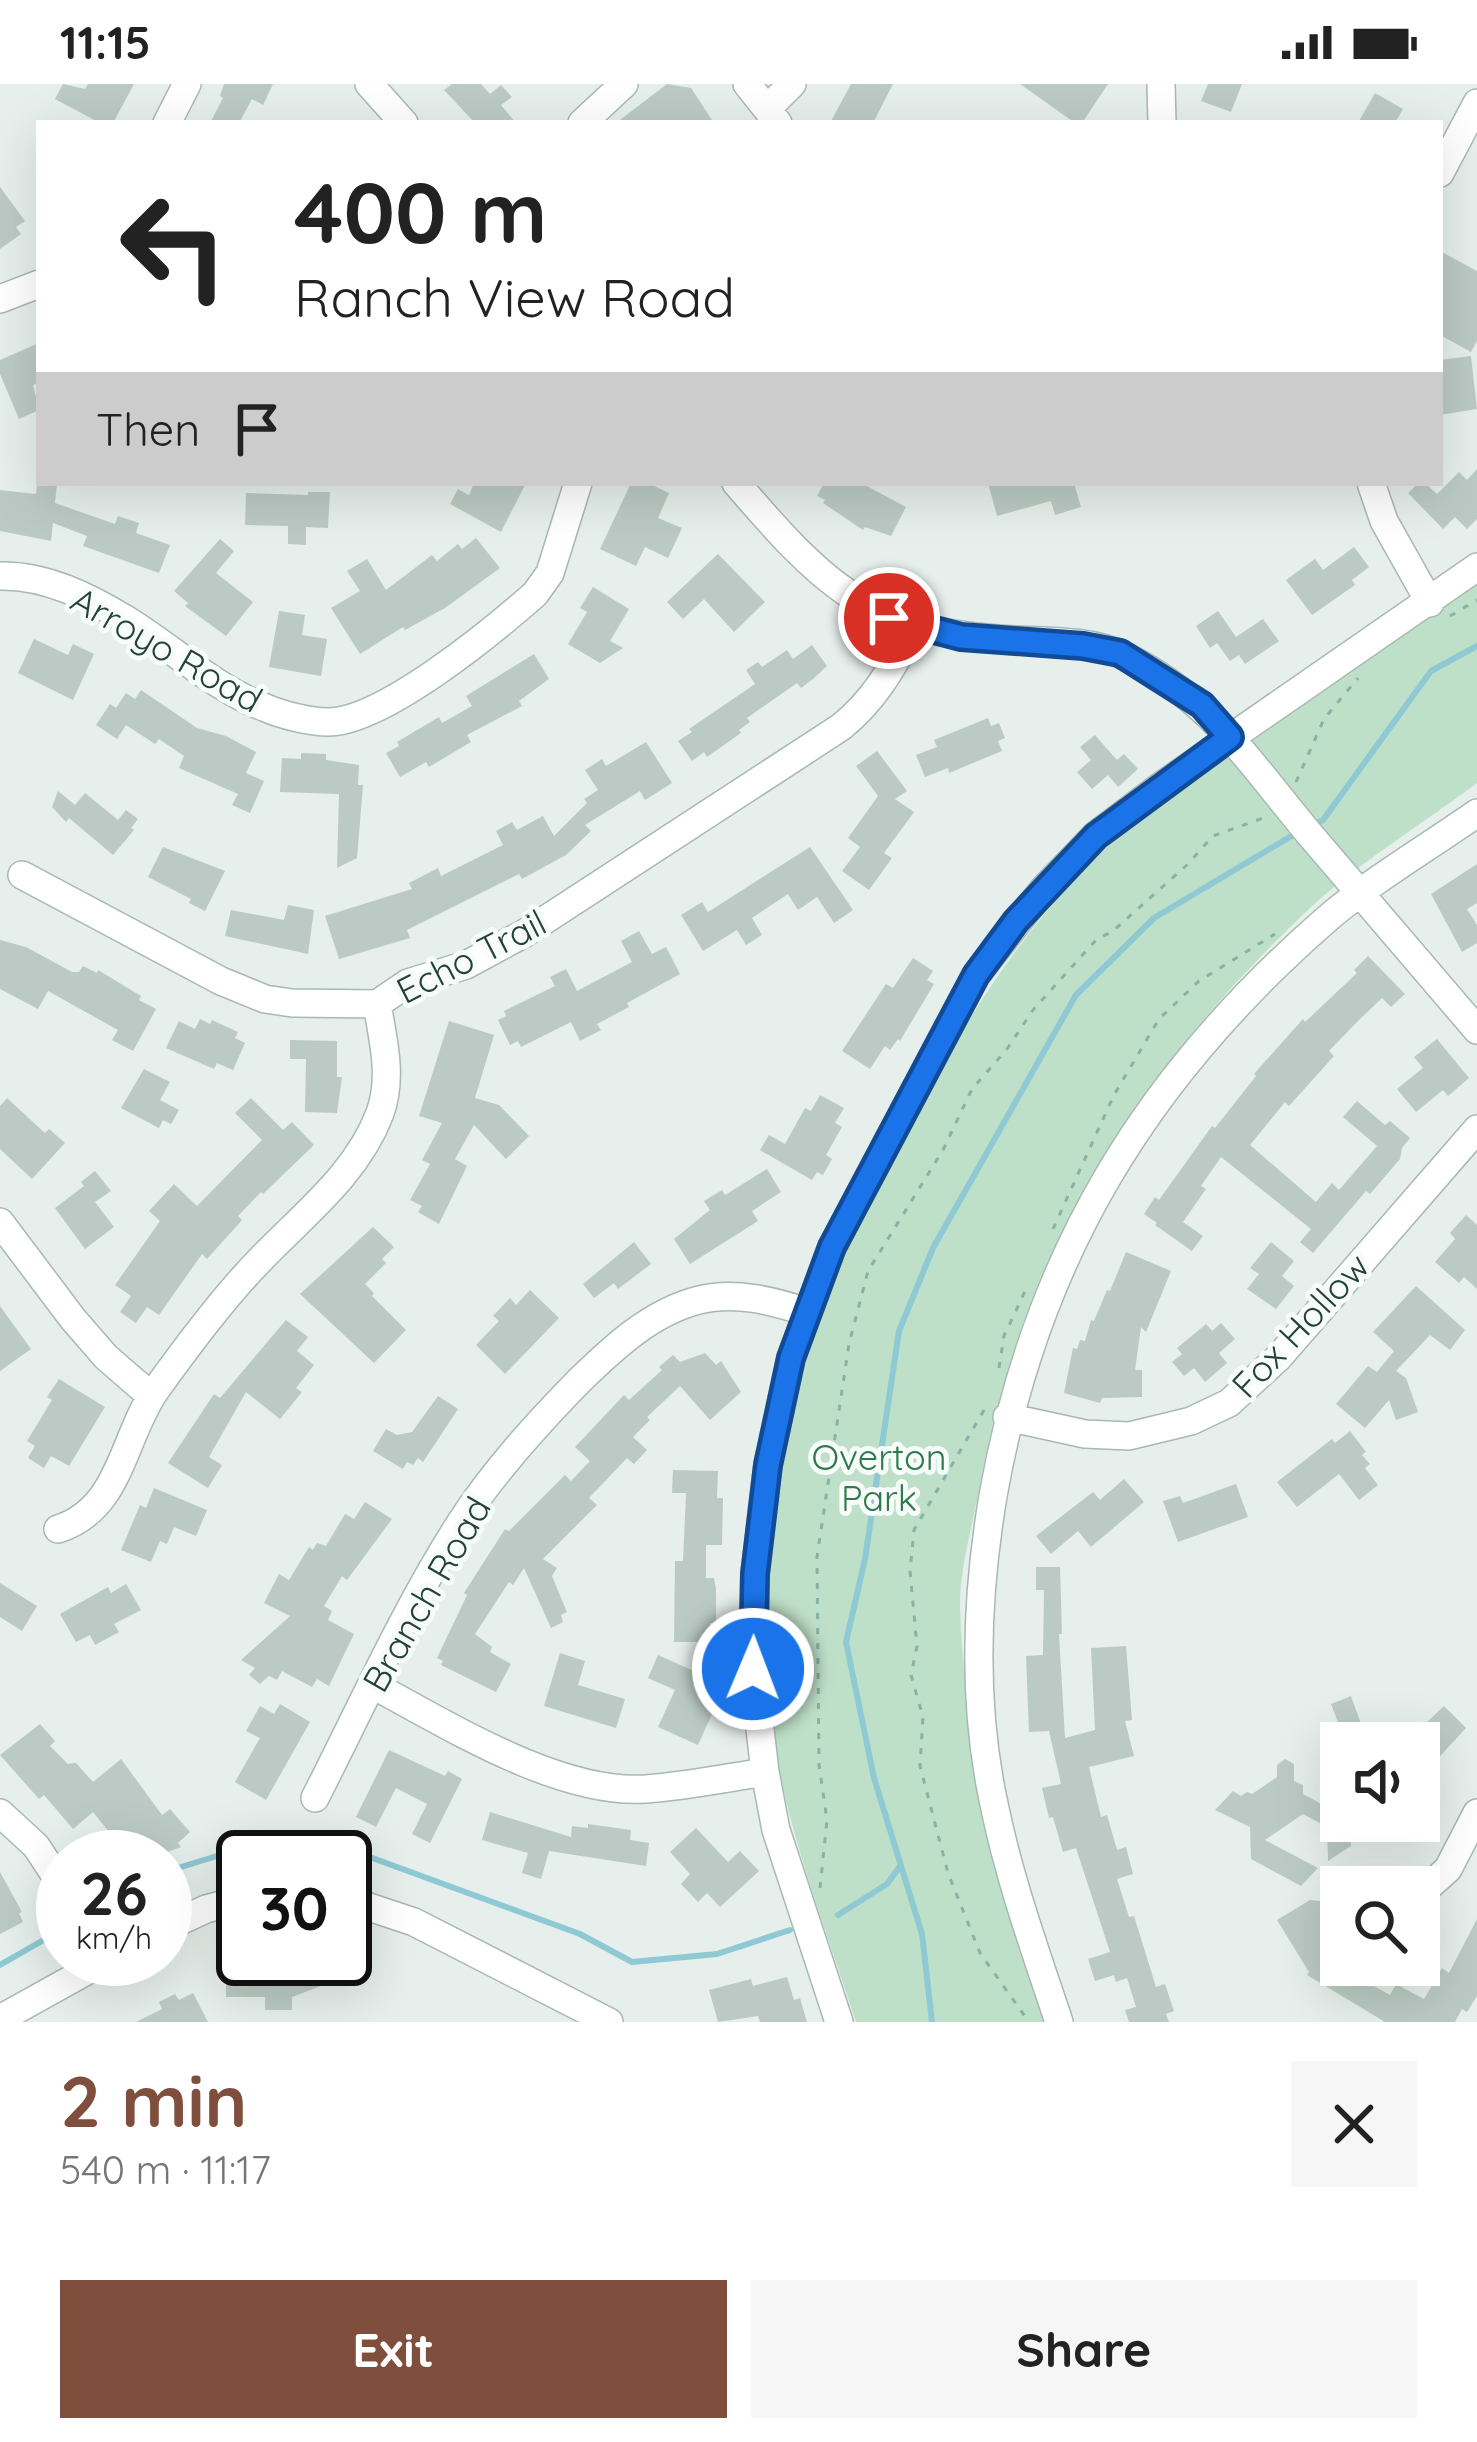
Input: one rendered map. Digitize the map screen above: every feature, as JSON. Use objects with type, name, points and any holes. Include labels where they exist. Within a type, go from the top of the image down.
[{"type":"street","points":[[168,120],[187,84]]},
{"type":"street","points":[[369,84],[401,120]]},
{"type":"street","points":[[585,120],[624,84]]},
{"type":"street","points":[[747,84],[772,116],[792,84]]},
{"type":"street","points":[[1161,84],[1162,120]]},
{"type":"street","points":[[1443,167],[1477,104]]},
{"type":"street","points":[[0,299],[36,285]]},
{"type":"street","name":"Arroyo Road","points":[[0,576],[18,576],[86,595],[210,680],[267,709],[328,722],[364,715],[388,704],[535,593],[550,573],[577,486]]},
{"type":"street","points":[[739,486],[797,554],[829,582],[889,618],[961,637],[1120,653],[1202,705],[1282,810],[1477,1030]]},
{"type":"street","points":[[1372,486],[1384,521],[1436,612]]},
{"type":"street","points":[[839,2022],[780,1843],[765,1772],[753,1669],[759,1513],[791,1358],[832,1247],[976,975],[1016,921],[1096,836],[1230,737],[1436,612],[1477,567]]},
{"type":"street","name":"Echo Trail","points":[[22,874],[221,981],[265,999],[377,1004],[408,983],[466,965],[525,933],[841,728],[883,685],[914,626]]},
{"type":"street","points":[[1059,2022],[993,1803],[979,1686],[983,1563],[996,1413],[1074,1236],[1121,1155],[1191,1057],[1290,953],[1359,892],[1477,813]]},
{"type":"street","points":[[58,1529],[77,1523],[106,1494],[152,1396],[244,1276],[350,1170],[380,1113],[388,1077],[377,1004]]},
{"type":"street","name":"Fox Hollow","points":[[996,1413],[1085,1434],[1129,1436],[1191,1421],[1229,1402],[1279,1357],[1477,1129]]},
{"type":"street","points":[[0,1222],[106,1357],[152,1396]]},
{"type":"street","name":"Branch Road","points":[[315,1798],[440,1559],[482,1493],[548,1414],[628,1336],[674,1309],[732,1296],[808,1312]]},
{"type":"street","points":[[373,1685],[475,1740],[559,1776],[642,1790],[765,1772]]},
{"type":"street","points":[[0,1813],[36,1846]]},
{"type":"street","points":[[1440,1876],[1477,1813]]},
{"type":"street","points":[[372,1908],[414,1922],[609,2022]]},
{"type":"street","points":[[0,2019],[58,1986]]},
{"type":"path","points":[[1436,612],[1477,601]]},
{"type":"path","points":[[819,1896],[827,1820],[819,1766],[817,1557],[849,1343],[868,1271],[943,1150],[972,1089],[1033,1010],[1096,940],[1113,931],[1213,836],[1282,810],[1324,719],[1359,678]]},
{"type":"path","points":[[1052,1232],[1114,1094],[1159,1019],[1199,981],[1284,928]]},
{"type":"path","points":[[998,1379],[1004,1336],[1028,1286]]},
{"type":"path","points":[[996,1413],[914,1530],[910,1571],[917,1646],[910,1675],[923,1717],[920,1766],[948,1873],[980,1953],[1029,2022]]},
{"type":"green space","name":"Overton Park","points":[[1477,583],[1477,783],[1328,892],[1193,1032],[1143,1098],[1059,1240],[1026,1317],[1000,1396],[962,1574],[963,1659],[990,1816],[1046,2022],[856,2022],[786,1802],[769,1710],[765,1649],[769,1526],[778,1465],[808,1345],[836,1268],[975,1010],[1060,896],[1157,803]]},
{"type":"building","points":[[63,84],[85,89],[88,84],[134,84],[115,120],[94,120],[55,99]]},
{"type":"building","points":[[224,84],[273,84],[263,105],[252,99],[241,120],[212,120],[223,98]]},
{"type":"building","points":[[452,84],[481,84],[490,94],[501,85],[512,97],[501,105],[514,120],[472,120],[444,90]]},
{"type":"building","points":[[667,84],[691,88],[712,120],[620,120]]},
{"type":"building","points":[[851,84],[893,84],[875,120],[832,120]]},
{"type":"building","points":[[1020,84],[1108,84],[1084,120],[1071,120]]},
{"type":"building","points":[[1208,84],[1242,84],[1231,112],[1201,101]]},
{"type":"building","points":[[1375,93],[1403,109],[1397,120],[1360,120]]},
{"type":"building","points":[[0,187],[25,221],[16,227],[21,234],[0,249]]},
{"type":"building","points":[[1443,253],[1477,271],[1477,341],[1471,352],[1443,337]]},
{"type":"building","points":[[36,344],[36,411],[19,419],[0,374],[0,360]]},
{"type":"building","points":[[1471,356],[1477,409],[1443,415],[1443,360]]},
{"type":"building","points":[[1477,469],[1477,519],[1467,529],[1455,517],[1443,529],[1408,493],[1415,486],[1428,486],[1437,494],[1459,472],[1467,480]]},
{"type":"building","points":[[37,486],[57,486],[55,503],[115,524],[118,516],[139,523],[136,533],[170,545],[159,573],[83,546],[87,536],[53,523],[51,541],[0,531],[0,490],[36,494]]},
{"type":"building","points":[[473,486],[524,486],[501,532],[450,504],[458,489],[469,495]]},
{"type":"building","points":[[630,486],[654,486],[669,493],[658,518],[682,528],[668,558],[645,547],[636,566],[600,549]]},
{"type":"building","points":[[822,486],[867,486],[906,507],[891,536],[863,530],[817,496]]},
{"type":"building","points":[[989,486],[1075,486],[1081,507],[1055,515],[1051,501],[997,516]]},
{"type":"building","points":[[330,492],[328,528],[306,527],[306,545],[288,544],[288,526],[245,525],[246,493]]},
{"type":"building","points":[[476,538],[500,568],[445,608],[360,654],[331,608],[360,591],[347,571],[367,559],[386,590],[432,555],[437,561],[458,544],[462,549]]},
{"type":"building","points":[[220,539],[234,551],[216,573],[253,602],[226,636],[185,606],[188,603],[174,591]]},
{"type":"building","points":[[1354,547],[1369,567],[1352,580],[1355,585],[1312,615],[1286,580],[1315,559],[1323,570]]},
{"type":"building","points":[[718,554],[765,602],[734,632],[704,599],[683,619],[667,602]]},
{"type":"building","points":[[593,587],[629,609],[610,641],[623,648],[600,663],[568,644],[587,612],[580,608]]},
{"type":"building","points":[[279,611],[305,615],[302,635],[327,639],[321,676],[269,667]]},
{"type":"building","points":[[1218,611],[1236,637],[1263,619],[1279,641],[1245,664],[1239,655],[1230,661],[1217,643],[1210,648],[1196,626]]},
{"type":"building","points":[[34,639],[68,655],[73,644],[94,654],[73,700],[18,673]]},
{"type":"building","points":[[812,645],[827,666],[801,688],[797,683],[747,718],[750,722],[741,733],[707,757],[704,752],[692,761],[678,741],[755,684],[746,670],[758,662],[762,667],[787,650],[793,659]]},
{"type":"building","points":[[534,654],[549,679],[519,701],[522,706],[467,735],[471,742],[429,767],[426,762],[400,777],[386,753],[399,746],[397,742],[439,717],[442,723],[472,706],[466,696]]},
{"type":"building","points":[[141,690],[197,728],[256,752],[246,773],[264,781],[250,813],[232,805],[238,794],[179,768],[184,756],[159,739],[155,744],[126,725],[117,739],[96,725],[110,704],[116,708],[126,693],[135,699]]},
{"type":"building","points":[[988,718],[991,726],[999,723],[1005,738],[998,741],[1002,751],[949,773],[948,768],[925,777],[916,755],[937,747],[934,740]]},
{"type":"building","points":[[1095,735],[1117,760],[1124,754],[1138,769],[1118,787],[1108,775],[1092,789],[1077,772],[1091,760],[1080,747]]},
{"type":"building","points":[[646,742],[672,783],[645,800],[640,791],[585,825],[591,831],[566,855],[522,879],[519,874],[407,930],[410,938],[339,959],[325,916],[412,889],[409,883],[438,868],[441,876],[503,845],[496,831],[512,822],[517,830],[543,816],[554,836],[587,803],[584,799],[598,790],[585,770],[602,759],[606,766]]},
{"type":"building","points":[[877,751],[907,791],[895,799],[914,812],[884,853],[892,858],[869,890],[842,871],[860,847],[848,838],[878,796],[856,766]]},
{"type":"building","points":[[301,753],[326,754],[326,760],[359,765],[358,785],[363,785],[357,858],[337,868],[339,794],[280,792],[282,758],[301,759]]},
{"type":"building","points":[[58,791],[75,805],[85,793],[118,820],[126,810],[138,819],[134,830],[113,855],[52,807]]},
{"type":"building","points":[[163,847],[225,871],[205,911],[148,877]]},
{"type":"building","points":[[810,847],[853,910],[834,923],[817,897],[798,910],[788,894],[752,918],[762,935],[746,945],[737,930],[703,951],[681,915],[702,902],[708,912]]},
{"type":"building","points":[[1477,864],[1477,903],[1467,909],[1477,925],[1477,943],[1462,952],[1431,894]]},
{"type":"building","points":[[288,905],[314,910],[308,954],[225,936],[231,910],[284,920]]},
{"type":"building","points":[[639,931],[652,954],[666,947],[680,974],[627,1003],[629,1007],[597,1024],[601,1030],[580,1041],[571,1022],[521,1047],[518,1041],[510,1045],[498,1020],[506,1016],[504,1011],[555,986],[550,977],[566,969],[577,991],[632,962],[621,941]]},
{"type":"building","points":[[0,940],[26,947],[72,972],[83,966],[98,970],[141,996],[139,1000],[156,1009],[133,1051],[112,1040],[118,1030],[48,991],[38,1009],[0,989]]},
{"type":"building","points":[[1368,956],[1405,994],[1391,1007],[1382,998],[1355,1024],[1329,1051],[1334,1056],[1289,1106],[1285,1102],[1250,1145],[1316,1202],[1332,1183],[1339,1190],[1377,1146],[1343,1117],[1357,1101],[1385,1125],[1390,1121],[1410,1138],[1400,1159],[1313,1253],[1300,1242],[1311,1229],[1221,1157],[1183,1222],[1203,1236],[1192,1251],[1144,1214],[1254,1074],[1303,1019],[1305,1022],[1357,973],[1354,970]]},
{"type":"building","points":[[913,958],[933,971],[927,980],[934,984],[900,1041],[890,1050],[885,1046],[870,1069],[842,1051],[886,984],[893,988]]},
{"type":"building","points":[[200,1019],[238,1032],[235,1038],[245,1043],[233,1070],[217,1063],[214,1069],[166,1048],[179,1021],[195,1029]]},
{"type":"building","points":[[449,1021],[494,1035],[475,1098],[499,1105],[529,1136],[506,1159],[474,1125],[455,1159],[467,1166],[439,1224],[418,1212],[422,1206],[410,1200],[430,1164],[422,1160],[442,1123],[419,1116]]},
{"type":"building","points":[[1437,1039],[1469,1078],[1448,1096],[1443,1090],[1416,1112],[1397,1089],[1423,1068],[1414,1057]]},
{"type":"building","points":[[290,1040],[337,1041],[337,1077],[342,1077],[337,1113],[305,1112],[306,1059],[290,1059]]},
{"type":"building","points":[[144,1069],[170,1082],[160,1100],[179,1110],[171,1124],[163,1120],[159,1128],[121,1108]]},
{"type":"building","points":[[820,1095],[844,1108],[835,1123],[842,1127],[826,1155],[832,1159],[823,1175],[817,1172],[812,1180],[760,1150],[769,1135],[785,1144],[805,1108],[811,1111]]},
{"type":"building","points":[[7,1098],[45,1133],[49,1129],[65,1143],[32,1179],[0,1149],[0,1106]]},
{"type":"building","points":[[251,1098],[283,1130],[292,1122],[314,1145],[238,1216],[242,1220],[207,1259],[202,1254],[159,1315],[147,1307],[136,1323],[120,1312],[131,1296],[115,1285],[160,1221],[149,1211],[174,1184],[197,1206],[262,1140],[235,1113]]},
{"type":"building","points":[[767,1169],[781,1192],[752,1211],[758,1221],[690,1264],[674,1239],[710,1210],[704,1201],[722,1190],[725,1195]]},
{"type":"building","points":[[95,1171],[111,1191],[95,1202],[114,1227],[85,1249],[55,1208]]},
{"type":"building","points":[[1466,1215],[1477,1225],[1477,1289],[1464,1277],[1459,1283],[1435,1262],[1455,1239],[1450,1233]]},
{"type":"building","points":[[373,1227],[394,1247],[365,1284],[406,1330],[374,1363],[300,1294]]},
{"type":"building","points":[[634,1242],[651,1264],[618,1289],[614,1283],[594,1298],[583,1284]]},
{"type":"building","points":[[1271,1242],[1294,1261],[1282,1276],[1294,1286],[1276,1309],[1247,1289],[1259,1274],[1250,1268]]},
{"type":"building","points":[[1126,1252],[1171,1271],[1146,1332],[1141,1327],[1135,1370],[1142,1370],[1142,1397],[1102,1398],[1100,1403],[1064,1393],[1073,1348],[1085,1341]]},
{"type":"building","points":[[1416,1286],[1465,1330],[1450,1350],[1430,1335],[1396,1371],[1406,1378],[1418,1412],[1396,1420],[1389,1400],[1365,1428],[1336,1404],[1368,1366],[1377,1372],[1394,1351],[1373,1332]]},
{"type":"building","points":[[530,1290],[559,1318],[505,1374],[476,1345],[499,1321],[493,1316],[510,1298],[516,1305]]},
{"type":"building","points":[[0,1306],[31,1349],[0,1371]]},
{"type":"building","points":[[286,1320],[308,1337],[297,1351],[314,1365],[296,1388],[302,1392],[280,1419],[246,1392],[209,1457],[222,1465],[208,1488],[168,1463],[214,1394],[220,1398]]},
{"type":"building","points":[[1221,1323],[1235,1339],[1219,1353],[1227,1363],[1205,1382],[1194,1368],[1184,1376],[1172,1362],[1182,1354],[1177,1348],[1206,1324],[1212,1331]]},
{"type":"building","points":[[705,1353],[716,1365],[721,1361],[741,1392],[710,1420],[680,1386],[647,1417],[650,1420],[633,1437],[647,1450],[634,1464],[627,1458],[589,1498],[597,1505],[543,1559],[557,1568],[552,1576],[567,1612],[561,1615],[563,1622],[551,1628],[524,1568],[513,1585],[509,1582],[475,1634],[492,1647],[490,1652],[511,1664],[496,1692],[441,1665],[443,1661],[437,1658],[464,1593],[505,1529],[509,1531],[565,1475],[571,1481],[590,1461],[575,1447],[624,1395],[629,1400],[673,1355],[680,1362]]},
{"type":"building","points":[[59,1379],[105,1407],[69,1466],[51,1456],[44,1468],[28,1458],[35,1446],[27,1441]]},
{"type":"building","points":[[438,1396],[458,1409],[423,1462],[418,1458],[403,1469],[373,1451],[386,1429],[397,1435],[412,1432]]},
{"type":"building","points":[[1350,1431],[1366,1452],[1362,1455],[1370,1464],[1365,1468],[1378,1485],[1359,1500],[1339,1474],[1297,1507],[1277,1482],[1332,1439],[1335,1443]]},
{"type":"building","points":[[673,1470],[718,1471],[722,1545],[706,1545],[706,1578],[714,1578],[716,1589],[716,1623],[710,1623],[710,1642],[674,1642],[675,1561],[683,1561],[686,1493],[672,1493]]},
{"type":"building","points":[[1124,1479],[1144,1502],[1091,1547],[1078,1531],[1051,1554],[1036,1536],[1093,1492],[1100,1500]]},
{"type":"building","points":[[1236,1484],[1248,1517],[1178,1542],[1163,1501],[1180,1496],[1183,1503]]},
{"type":"building","points":[[154,1488],[207,1510],[196,1536],[174,1527],[167,1544],[160,1541],[151,1562],[121,1550],[140,1505],[146,1508]]},
{"type":"building","points":[[365,1502],[392,1519],[347,1580],[342,1576],[324,1606],[332,1611],[328,1620],[354,1634],[329,1686],[317,1679],[312,1687],[282,1671],[277,1680],[269,1676],[260,1684],[249,1675],[255,1668],[241,1660],[290,1616],[264,1603],[279,1574],[289,1580],[309,1547],[326,1546],[345,1514],[354,1519]]},
{"type":"building","points":[[1036,1567],[1060,1567],[1065,1738],[1095,1730],[1091,1648],[1126,1646],[1132,1720],[1125,1721],[1134,1756],[1089,1767],[1101,1817],[1107,1815],[1117,1850],[1126,1847],[1133,1874],[1117,1879],[1156,1987],[1165,1984],[1174,2011],[1166,2014],[1169,2022],[1129,2022],[1125,2010],[1136,2007],[1127,1978],[1116,1982],[1114,1975],[1095,1981],[1088,1959],[1110,1952],[1076,1848],[1063,1852],[1053,1817],[1049,1818],[1042,1788],[1061,1784],[1049,1731],[1029,1732],[1026,1656],[1043,1655],[1044,1590],[1036,1590]]},
{"type":"building","points":[[0,1583],[37,1606],[22,1631],[0,1617]]},
{"type":"building","points":[[126,1584],[141,1610],[114,1624],[119,1632],[95,1645],[90,1635],[76,1642],[60,1614],[108,1587],[111,1593]]},
{"type":"building","points":[[560,1653],[585,1661],[578,1685],[625,1699],[616,1728],[544,1706]]},
{"type":"building","points":[[658,1655],[725,1685],[698,1745],[658,1727],[675,1690],[648,1678]]},
{"type":"building","points":[[1351,1696],[1360,1722],[1338,1722],[1331,1704]]},
{"type":"building","points":[[280,1704],[310,1722],[266,1800],[235,1782],[260,1738],[246,1731],[260,1706],[274,1714]]},
{"type":"building","points":[[1444,1706],[1466,1728],[1440,1756],[1440,1722],[1427,1722]]},
{"type":"building","points":[[40,1724],[55,1741],[50,1746],[68,1764],[76,1763],[93,1782],[121,1759],[162,1815],[170,1809],[188,1830],[107,1830],[93,1812],[73,1829],[0,1755]]},
{"type":"building","points":[[389,1750],[462,1779],[430,1843],[412,1834],[427,1804],[396,1788],[376,1827],[356,1817]]},
{"type":"building","points":[[1285,1759],[1294,1764],[1294,1781],[1303,1785],[1303,1794],[1320,1803],[1320,1823],[1303,1814],[1265,1840],[1318,1868],[1301,1886],[1251,1859],[1250,1827],[1215,1810],[1233,1791],[1241,1796],[1252,1794],[1277,1777],[1277,1765]]},
{"type":"building","points":[[490,1812],[571,1837],[572,1826],[588,1828],[588,1824],[631,1830],[630,1840],[649,1843],[646,1866],[549,1851],[541,1879],[522,1873],[528,1853],[482,1840]]},
{"type":"building","points":[[696,1828],[728,1862],[740,1851],[759,1871],[720,1907],[707,1893],[698,1902],[681,1884],[690,1874],[670,1852]]},
{"type":"building","points":[[1327,1842],[1351,1842],[1351,1846],[1328,1861]]},
{"type":"building","points":[[0,1872],[23,1922],[0,1934]]},
{"type":"building","points":[[1310,1900],[1320,1901],[1320,1983],[1307,1975],[1277,1920]]},
{"type":"building","points":[[1477,1919],[1477,1996],[1467,2012],[1462,2009],[1455,2022],[1385,2022],[1325,1986],[1374,1986],[1390,1995],[1400,1986],[1424,1999],[1432,1986],[1440,1986],[1442,1968],[1449,1973]]},
{"type":"building","points":[[787,1977],[807,2022],[760,2022],[758,2016],[718,2022],[709,1990],[751,1979],[753,1986]]},
{"type":"building","points":[[226,1986],[321,1986],[292,1997],[292,2010],[265,2010],[265,1997],[226,1997]]},
{"type":"building","points":[[193,1993],[208,2022],[136,2022],[162,2009],[159,2002],[175,1994],[179,2000]]},
{"type":"waterway","points":[[1310,826],[1323,820],[1431,671],[1477,646]]},
{"type":"waterway","points":[[932,2022],[922,1934],[874,1778],[846,1642],[865,1559],[899,1331],[933,1248],[1076,995],[1154,918],[1298,832]]},
{"type":"waterway","points":[[192,1864],[287,1845],[345,1848],[580,1934],[632,1962],[717,1954],[790,1930]]},
{"type":"waterway","points":[[838,1915],[887,1884],[900,1866]]},
{"type":"waterway","points":[[0,1965],[36,1944]]},
{"type":"route","points":[[753,1669],[759,1513],[791,1358],[832,1247],[976,975],[1016,921],[1096,836],[1230,737],[1202,705],[1120,653],[961,637],[889,618]]}]
